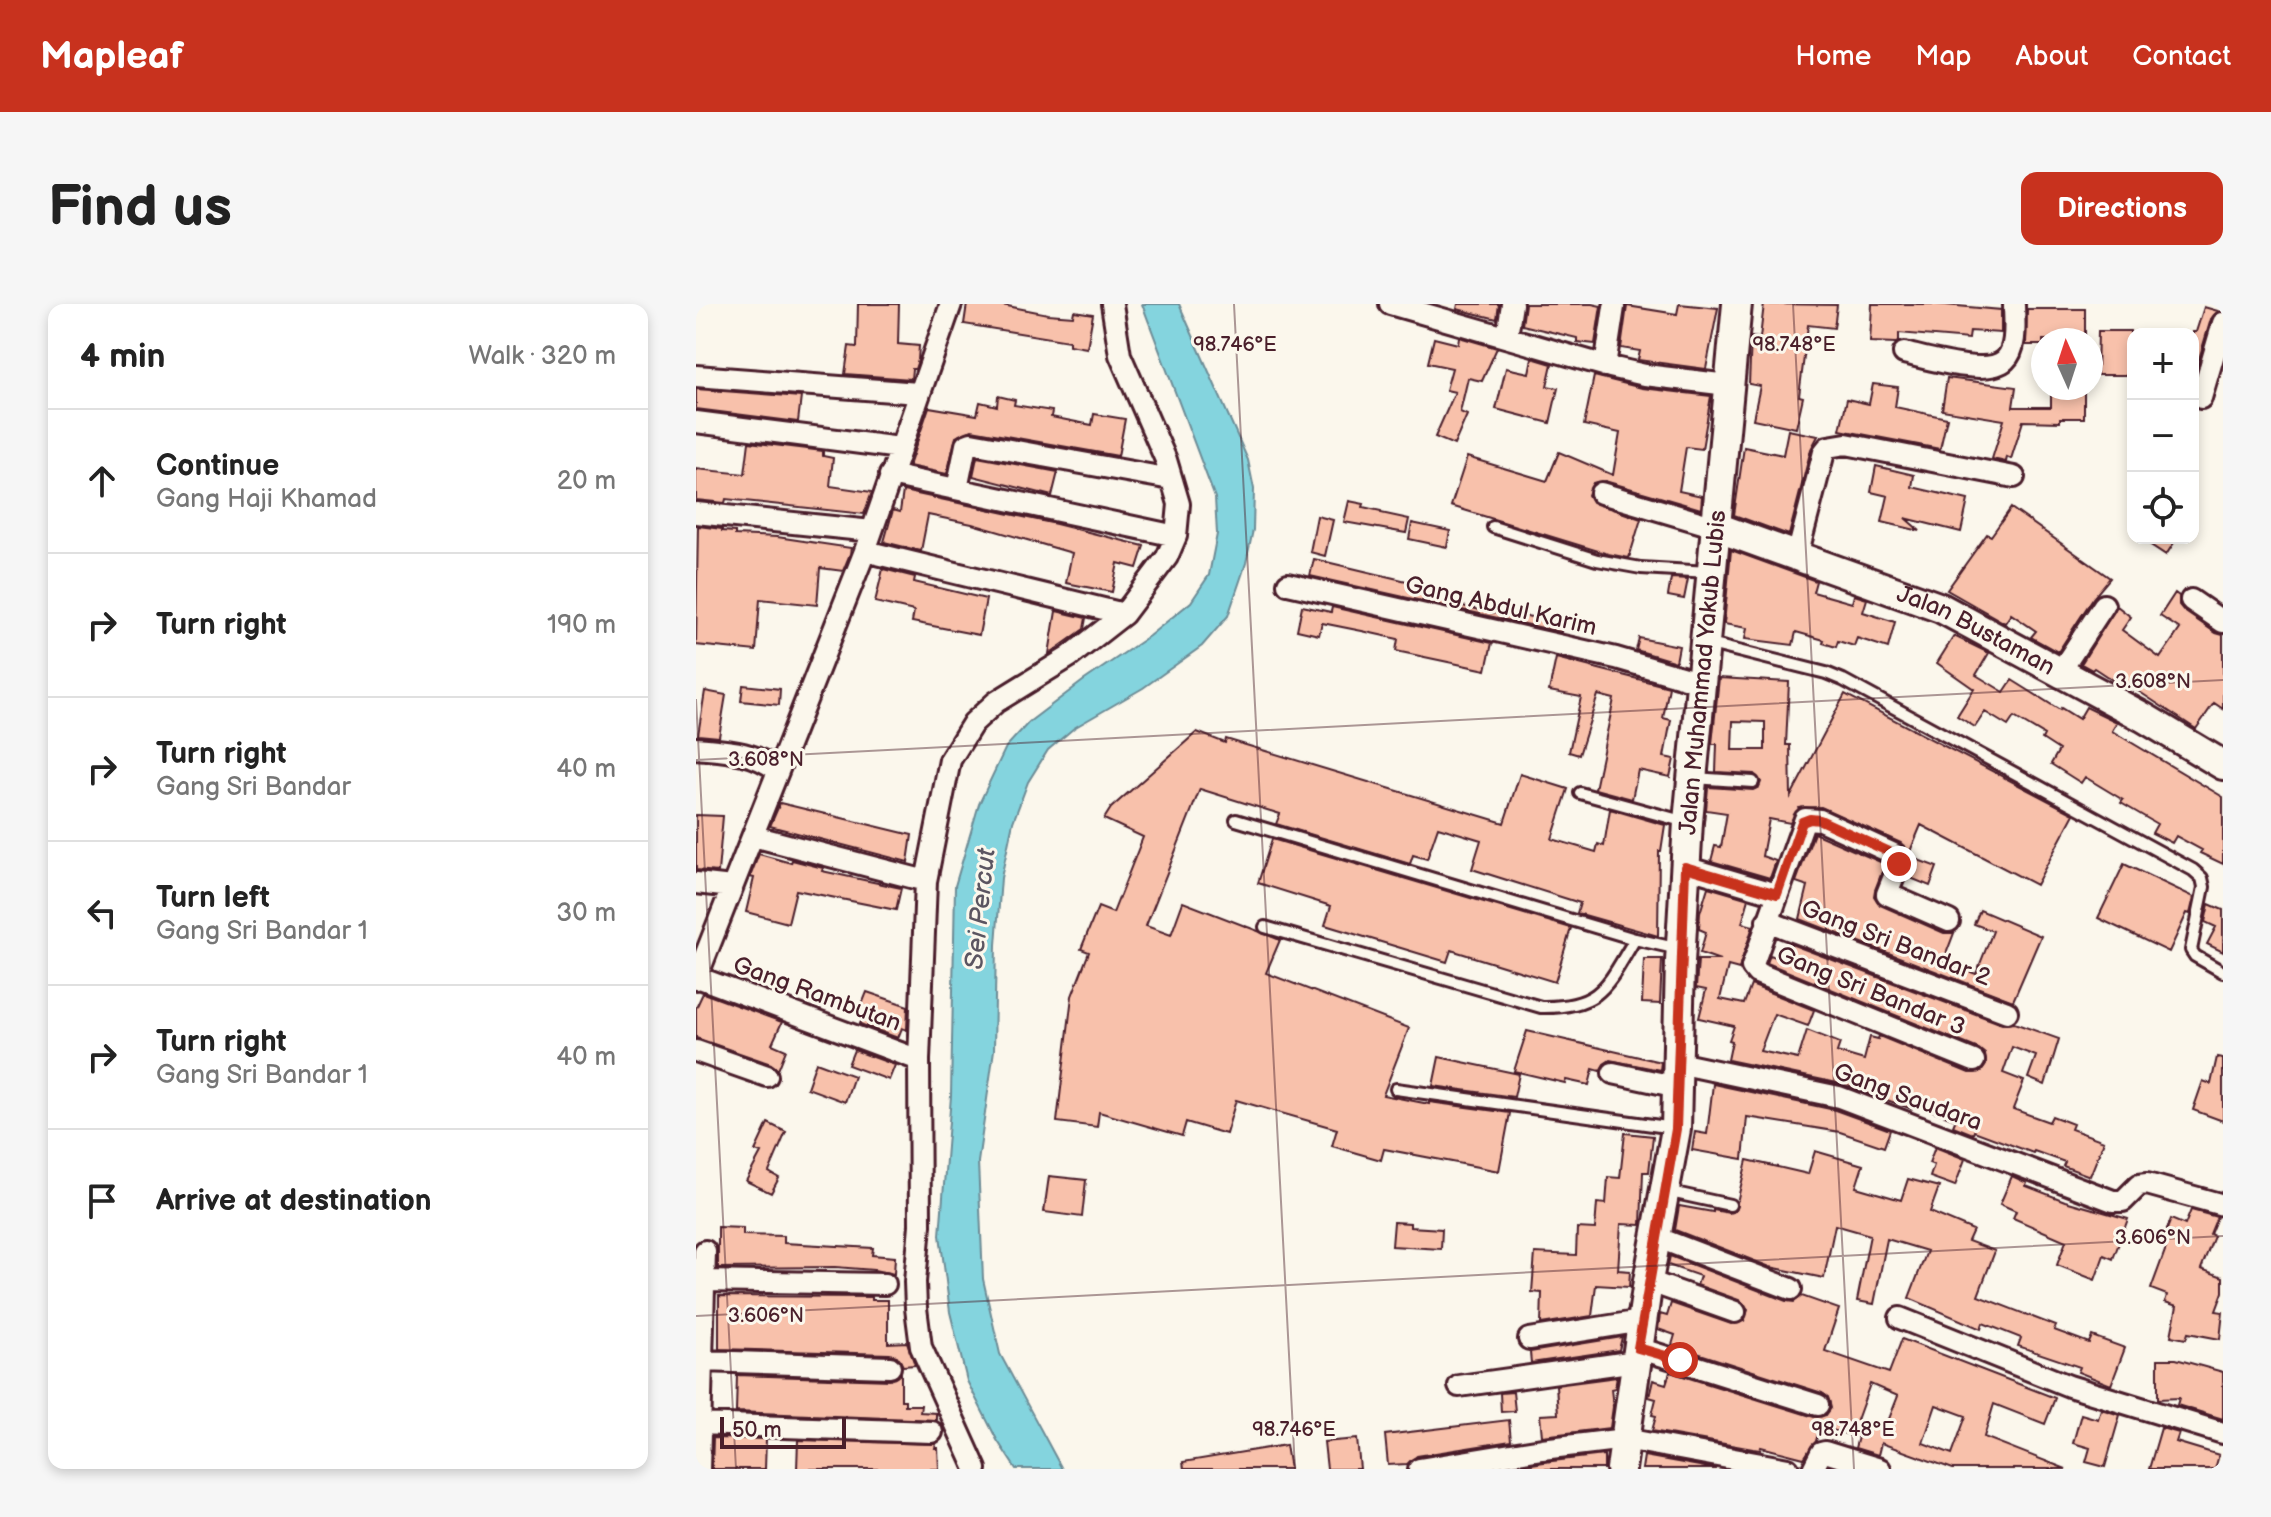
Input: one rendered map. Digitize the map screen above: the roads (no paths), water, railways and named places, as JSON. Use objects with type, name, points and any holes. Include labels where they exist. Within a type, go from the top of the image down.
[{"type":"main road","name":"Jalan Muhammad Yakub Lubis","points":[[1621,1469],[1648,1281],[1676,1129],[1688,822],[1737,304]]},
{"type":"main road","name":"Jalan Bustaman","points":[[1716,527],[1941,608],[2223,765]]},
{"type":"street","points":[[696,978],[865,551],[951,304]]},
{"type":"street","points":[[976,1469],[921,1347],[916,1308],[920,1225],[919,1060],[926,881],[950,760],[973,723],[996,702],[1069,657],[1124,614],[1167,557],[1176,536],[1179,504],[1166,460],[1120,355],[1112,304]]},
{"type":"street","points":[[1507,337],[1512,304]]},
{"type":"street","points":[[1904,353],[1965,366],[1996,365],[2005,360],[2011,349],[2014,304]]},
{"type":"street","points":[[1401,306],[1605,366],[1645,375],[1728,385]]},
{"type":"street","points":[[1605,366],[1614,307]]},
{"type":"street","points":[[2201,398],[2223,323]]},
{"type":"street","points":[[696,376],[918,393]]},
{"type":"street","points":[[696,422],[900,448]]},
{"type":"street","points":[[957,489],[966,445],[971,443],[1171,479]]},
{"type":"street","points":[[1797,556],[1824,452],[1828,447],[1846,444],[2014,477]]},
{"type":"street","points":[[890,475],[1176,536]]},
{"type":"street","points":[[1601,493],[1716,527]]},
{"type":"street","points":[[696,513],[872,531]]},
{"type":"street","points":[[865,551],[1124,614]]},
{"type":"street","name":"Gang Abdul Karim","points":[[1288,584],[1616,658],[1702,683]]},
{"type":"street","points":[[2191,600],[2223,622]]},
{"type":"street","points":[[2060,672],[2104,605]]},
{"type":"street","points":[[696,748],[751,754],[777,770]]},
{"type":"street","points":[[1767,921],[1802,822],[1810,819],[1820,820],[1896,855],[1899,864],[1887,894],[1949,921]]},
{"type":"street","points":[[753,836],[926,881]]},
{"type":"street","points":[[1685,867],[1777,894]]},
{"type":"street","points":[[696,883],[732,887]]},
{"type":"street","name":"Gang Sri Bandar 3","points":[[1767,921],[1752,967],[1757,973],[1974,1061]]},
{"type":"street","name":"Gang Sri Bandar 2","points":[[1767,921],[2007,1012]]},
{"type":"street","name":"Gang Rambutan","points":[[696,978],[919,1060]]},
{"type":"street","points":[[696,1051],[767,1076]]},
{"type":"street","name":"Gang Saudara","points":[[1613,1073],[1678,1075],[1714,1068],[1839,1097],[2113,1201],[2123,1201],[2139,1185],[2147,1184],[2223,1205]]},
{"type":"street","points":[[1656,1237],[1791,1289]]},
{"type":"street","points":[[699,1469],[700,1312],[705,1251]]},
{"type":"street","points":[[704,1281],[885,1284]]},
{"type":"street","points":[[1648,1281],[1735,1312]]},
{"type":"street","points":[[1900,1318],[2069,1386],[2223,1433]]},
{"type":"street","points":[[1529,1339],[1639,1343],[1818,1405]]},
{"type":"street","points":[[1459,1386],[1639,1343]]},
{"type":"street","points":[[702,1361],[890,1367]]},
{"type":"street","points":[[698,1424],[932,1432]]},
{"type":"street","points":[[1419,1469],[1625,1439],[1788,1469]]},
{"type":"street","points":[[1813,1469],[1821,1453],[1825,1452],[1880,1469]]},
{"type":"lane","points":[[1493,527],[1597,560],[1641,568],[1712,572]]},
{"type":"lane","points":[[1705,643],[1843,680],[2193,870],[2202,878],[2204,887],[2191,950],[2195,956],[2223,972]]},
{"type":"lane","points":[[1692,778],[1753,782]]},
{"type":"lane","points":[[1580,793],[1688,822]]},
{"type":"lane","points":[[1236,820],[1681,950]]},
{"type":"lane","points":[[1265,927],[1541,1007],[1562,1008],[1585,1002],[1604,990],[1635,939]]},
{"type":"lane","points":[[1396,1089],[1676,1129]]},
{"type":"lane","points":[[1664,1191],[1730,1205]]},
{"type":"water","name":"Sei Percut","points":[[1142,304],[1179,304],[1248,460],[1254,489],[1253,530],[1246,563],[1228,616],[1202,646],[1143,688],[1074,728],[1048,750],[1028,782],[1013,822],[1001,878],[994,1050],[978,1162],[983,1279],[1000,1354],[1062,1469],[1016,1469],[997,1440],[967,1381],[950,1312],[940,1235],[951,1096],[955,886],[979,804],[1006,747],[1029,722],[1191,602],[1209,575],[1217,534],[1215,498]]}]
